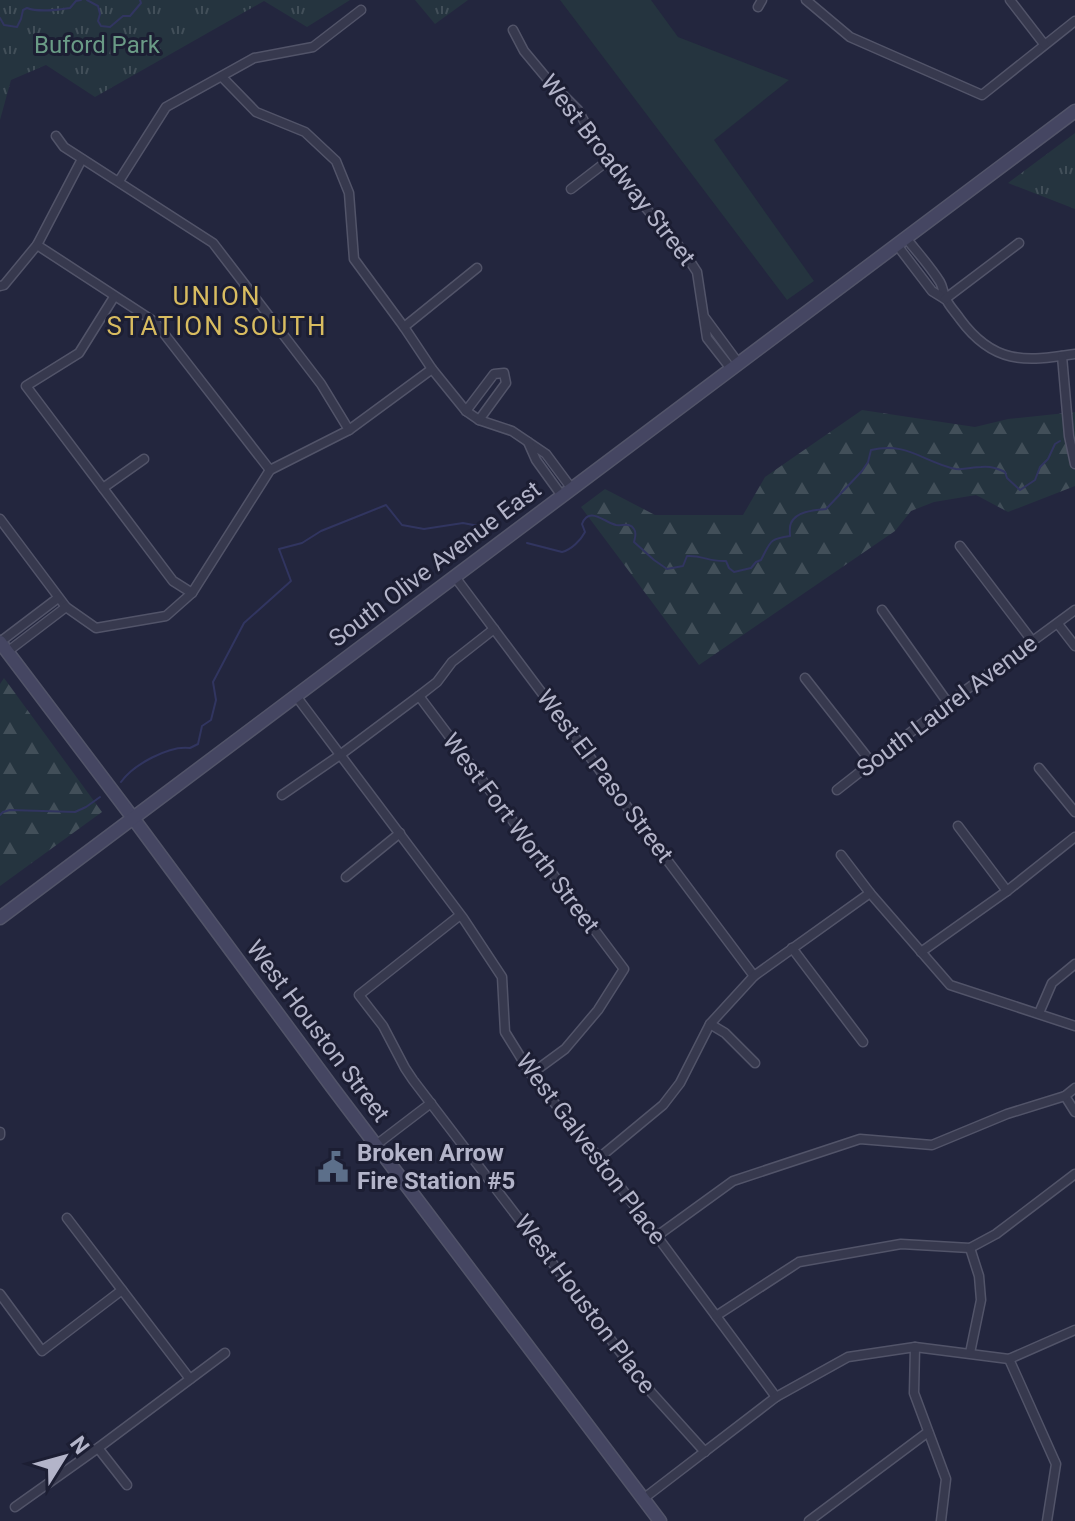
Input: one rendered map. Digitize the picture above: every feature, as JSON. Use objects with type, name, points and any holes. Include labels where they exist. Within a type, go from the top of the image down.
[{"type":"street","points":[[806,0],[850,37],[982,95],[1075,21]]},
{"type":"street","points":[[1010,0],[1044,44]]},
{"type":"street","points":[[119,181],[166,107],[254,58],[313,47],[361,10]]},
{"type":"street","name":"West Broadway Street","points":[[513,30],[524,51],[578,110],[606,162],[691,262],[697,272],[705,318],[735,367]]},
{"type":"street","points":[[222,77],[256,112],[305,132],[336,161],[349,193],[354,259],[432,369],[466,411],[479,420],[512,431],[546,454],[567,492]]},
{"type":"street","name":"South Olive Avenue East","points":[[0,918],[1075,111]]},
{"type":"street","points":[[56,136],[64,147],[213,243],[321,384],[349,430]]},
{"type":"street","points":[[0,286],[37,245],[82,159]]},
{"type":"street","points":[[571,189],[606,162]]},
{"type":"street","points":[[901,241],[932,291],[945,299],[972,334],[991,349],[1019,358],[1075,354]]},
{"type":"street","points":[[945,299],[1019,243]]},
{"type":"street","points":[[37,245],[155,322],[270,470]]},
{"type":"street","points":[[404,327],[477,268]]},
{"type":"street","points":[[114,297],[79,353],[26,386],[173,581],[192,593]]},
{"type":"street","points":[[1062,356],[1069,436],[1075,464]]},
{"type":"street","points":[[0,519],[58,598],[96,628],[166,616],[192,593],[270,470],[349,430],[432,369]]},
{"type":"street","points":[[466,411],[494,374],[504,373],[506,383],[479,420]]},
{"type":"street","points":[[103,488],[144,459]]},
{"type":"street","points":[[960,546],[1033,642]]},
{"type":"street","name":"West El Paso Street","points":[[455,577],[754,976]]},
{"type":"street","points":[[2,645],[58,598]]},
{"type":"street","points":[[2,645],[66,607]]},
{"type":"street","points":[[882,610],[948,703]]},
{"type":"street","name":"South Laurel Avenue","points":[[837,790],[948,703],[1075,610]]},
{"type":"street","points":[[1058,624],[1075,646]]},
{"type":"street","points":[[282,795],[437,682],[452,662],[494,629]]},
{"type":"street","name":"West Houston Street","points":[[2,645],[660,1521]]},
{"type":"street","points":[[805,678],[871,762]]},
{"type":"street","name":"West Galveston Place","points":[[296,696],[400,833],[502,977],[505,1032],[531,1074],[599,1158],[776,1397]]},
{"type":"street","name":"West Fort Worth Street","points":[[419,696],[624,969],[598,1010],[565,1049],[531,1074]]},
{"type":"street","points":[[1039,768],[1075,812]]},
{"type":"street","points":[[958,826],[1007,891]]},
{"type":"street","points":[[346,877],[400,833]]},
{"type":"street","points":[[921,952],[1007,891],[1075,837]]},
{"type":"street","points":[[841,855],[950,985],[1075,1026]]},
{"type":"street","points":[[599,1158],[663,1105],[680,1083],[710,1024],[754,976],[870,893]]},
{"type":"street","name":"West Houston Place","points":[[459,916],[359,995],[383,1026],[405,1068],[431,1103],[650,1391],[705,1452]]},
{"type":"street","points":[[792,948],[863,1042]]},
{"type":"street","points":[[1039,1013],[1052,983],[1075,964]]},
{"type":"street","points":[[710,1024],[725,1033],[755,1063]]},
{"type":"street","points":[[657,1236],[733,1181],[860,1139],[932,1145],[1007,1114],[1065,1096],[1075,1088]]},
{"type":"street","points":[[1065,1096],[1075,1112]]},
{"type":"street","points":[[376,1145],[431,1103]]},
{"type":"street","points":[[716,1316],[799,1262],[901,1244],[970,1248],[996,1234],[1075,1174]]},
{"type":"street","points":[[67,1218],[190,1379]]},
{"type":"street","points":[[970,1248],[979,1276],[981,1300],[970,1353]]},
{"type":"street","points":[[0,1294],[42,1351],[122,1290]]},
{"type":"street","points":[[643,1499],[776,1397],[848,1357],[915,1347],[1009,1359],[1075,1330]]},
{"type":"street","points":[[915,1347],[914,1393],[946,1479],[941,1521]]},
{"type":"street","points":[[15,1507],[225,1353]]},
{"type":"street","points":[[1009,1359],[1056,1464],[1047,1521]]},
{"type":"street","points":[[809,1521],[928,1432]]},
{"type":"street","points":[[98,1448],[127,1485]]},
{"type":"green space","name":"Buford Park","points":[[0,0],[350,0],[307,27],[264,1],[95,97],[46,65],[11,80],[0,120]]},
{"type":"green space","points":[[415,0],[468,0],[435,24]]},
{"type":"green space","points":[[560,0],[651,0],[678,37],[789,80],[714,140],[814,281],[787,300]]},
{"type":"green space","points":[[1075,133],[1075,209],[1008,183]]},
{"type":"green space","points":[[862,410],[975,427],[1008,419],[1075,412],[1075,486],[1008,512],[976,495],[934,502],[911,511],[895,531],[699,665],[581,507],[605,489],[655,515],[743,515],[765,477]]},
{"type":"green space","points":[[4,678],[102,812],[0,886],[0,684]]},
{"type":"waterway","points":[[0,18],[4,25],[17,27],[23,10],[27,8],[65,9],[81,0]]},
{"type":"waterway","points":[[87,0],[98,6],[101,26],[110,27],[123,16],[130,16],[141,3],[140,0]]},
{"type":"waterway","points":[[527,543],[565,551],[581,538],[585,532],[582,524],[593,516],[616,525],[632,527],[634,542],[667,569],[683,566],[687,556],[692,556],[726,561],[734,572],[751,568],[761,560],[771,542],[790,536],[790,525],[797,516],[826,509],[862,471],[871,450],[906,450],[956,469],[997,469],[1005,472],[1020,490],[1035,480],[1040,467],[1060,441]]},
{"type":"waterway","points":[[121,782],[152,758],[198,744],[202,726],[211,720],[216,700],[213,682],[244,623],[291,581],[279,549],[302,543],[321,531],[386,505],[402,525],[424,529],[463,523],[489,528]]},
{"type":"waterway","points":[[0,815],[10,810],[75,812],[100,797]]},
{"type":"place","name":"Broken Arrow Fire Station #5","points":[[333,1167]]},
{"type":"district","name":"UNION STATION SOUTH","points":[[217,311]]}]
